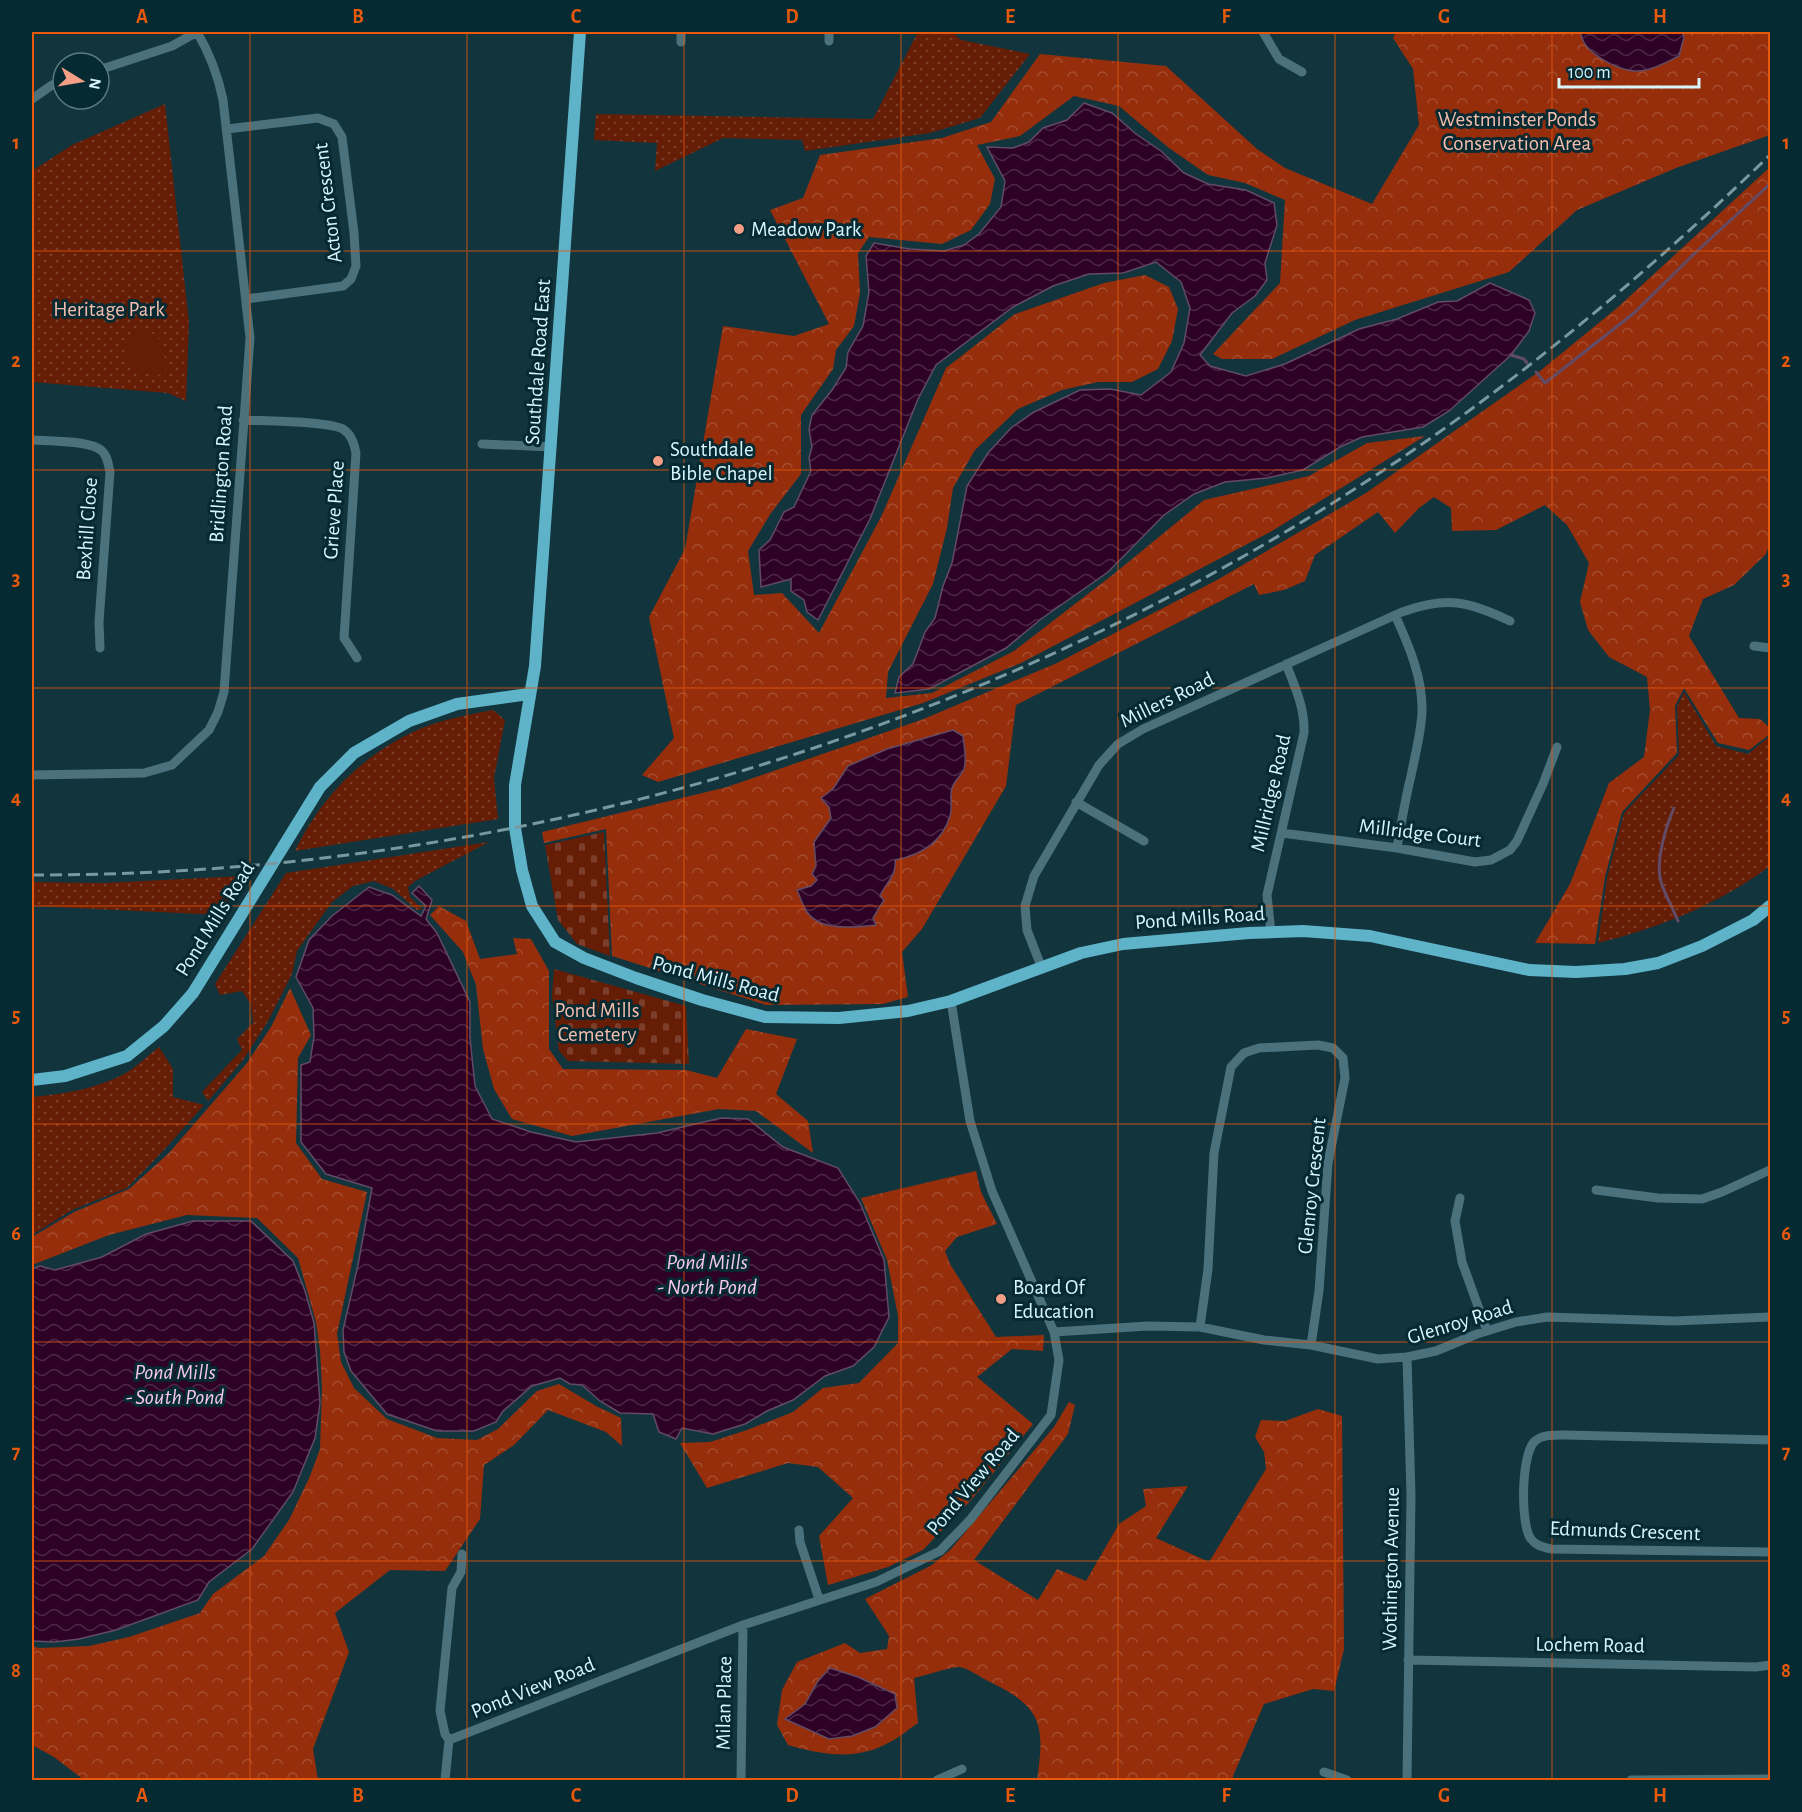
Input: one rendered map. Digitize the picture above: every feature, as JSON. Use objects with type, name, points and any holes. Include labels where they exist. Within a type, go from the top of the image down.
[{"type":"main road","name":"Southdale Road East","points":[[529,694],[535,666],[552,447],[580,32]]},
{"type":"main road","name":"Pond Mills Road","points":[[32,1080],[65,1076],[127,1056],[164,1026],[193,993],[320,787],[354,753],[409,721],[457,704],[529,694],[515,785],[515,828],[522,870],[532,906],[555,942],[584,958],[636,978],[702,1000],[765,1017],[839,1018],[908,1011],[951,1001],[1081,953],[1123,944],[1271,932],[1303,931],[1370,936],[1529,970],[1576,972],[1625,969],[1658,963],[1702,946],[1753,921],[1770,906]]},
{"type":"street","points":[[111,66],[172,46],[197,32]]},
{"type":"street","name":"Bridlington Road","points":[[32,775],[144,773],[171,765],[209,730],[224,692],[250,338],[227,129],[218,75],[208,50],[197,32]]},
{"type":"street","points":[[1263,32],[1279,59],[1302,72]]},
{"type":"street","points":[[32,99],[51,86]]},
{"type":"street","name":"Acton Crescent","points":[[227,129],[318,118],[334,124],[342,137],[354,233],[356,266],[351,279],[343,286],[246,299]]},
{"type":"street","name":"Grieve Place","points":[[243,420],[324,424],[342,429],[352,438],[356,453],[344,638],[357,658]]},
{"type":"street","name":"Bexhill Close","points":[[32,440],[87,445],[100,448],[107,457],[110,472],[99,622],[100,648]]},
{"type":"street","points":[[482,444],[552,447]]},
{"type":"street","name":"Millers Road","points":[[1041,966],[1027,930],[1025,906],[1034,876],[1099,765],[1118,744],[1143,729],[1395,615],[1427,603],[1454,601],[1484,609],[1510,621]]},
{"type":"street","points":[[1395,615],[1411,651],[1419,682],[1422,712],[1419,741],[1397,848]]},
{"type":"street","points":[[1754,646],[1770,648]]},
{"type":"street","name":"Millridge Road","points":[[1271,932],[1267,895],[1304,733],[1305,719],[1286,664]]},
{"type":"street","name":"Millridge Court","points":[[1282,833],[1397,848],[1475,862],[1503,855],[1517,841],[1557,747]]},
{"type":"street","points":[[1076,802],[1144,841]]},
{"type":"street","name":"Pond View Road","points":[[449,1740],[743,1625],[876,1582],[940,1551],[970,1520],[1051,1416],[1059,1360],[1054,1332],[992,1191],[970,1121],[951,1001]]},
{"type":"street","name":"Glenroy Crescent","points":[[1200,1327],[1209,1258],[1214,1153],[1231,1067],[1244,1053],[1259,1048],[1333,1048],[1343,1058],[1345,1078],[1328,1163],[1319,1291],[1311,1345]]},
{"type":"street","points":[[1596,1190],[1659,1198],[1702,1198],[1722,1192],[1770,1170]]},
{"type":"street","points":[[1460,1198],[1455,1221],[1462,1262],[1487,1331]]},
{"type":"street","name":"Glenroy Road","points":[[1054,1332],[1148,1326],[1200,1327],[1264,1340],[1311,1345],[1378,1359],[1407,1357],[1436,1351],[1487,1331],[1547,1317],[1674,1320],[1770,1317]]},
{"type":"street","name":"Wothington Avenue","points":[[1407,1357],[1411,1495],[1407,1780]]},
{"type":"street","name":"Edmunds Crescent","points":[[1770,1440],[1566,1435],[1537,1439],[1528,1452],[1525,1464],[1524,1521],[1531,1540],[1539,1546],[1551,1549],[1770,1552]]},
{"type":"street","points":[[799,1530],[800,1542],[819,1599]]},
{"type":"street","points":[[445,1780],[449,1740],[445,1734],[440,1711],[452,1588],[461,1572],[462,1554]]},
{"type":"street","name":"Milan Place","points":[[741,1780],[743,1625]]},
{"type":"street","name":"Lochem Road","points":[[1408,1660],[1756,1667],[1770,1665]]},
{"type":"street","points":[[937,1780],[962,1768]]},
{"type":"street","points":[[1324,1772],[1347,1780]]},
{"type":"street","points":[[1631,1780],[1770,1779]]},
{"type":"green space","points":[[918,32],[952,32],[961,40],[1030,54],[980,118],[930,133],[805,151],[802,140],[723,138],[655,171],[657,143],[594,140],[596,114],[873,119]]},
{"type":"green space","name":"Westminster Ponds Conservation Area","points":[[1396,32],[1770,32],[1770,135],[1676,168],[1577,210],[1509,272],[1355,320],[1272,359],[1222,359],[1213,354],[1280,283],[1285,200],[1245,183],[1208,175],[1169,148],[1119,106],[1074,96],[1020,136],[977,145],[995,179],[990,204],[971,230],[942,244],[869,237],[858,253],[860,293],[854,326],[836,350],[833,369],[801,415],[801,474],[771,513],[748,551],[754,595],[782,593],[819,633],[881,517],[946,368],[1015,314],[1104,283],[1145,275],[1169,287],[1178,309],[1172,341],[1158,369],[1132,382],[1098,382],[1062,390],[1018,409],[975,450],[953,488],[947,528],[933,584],[888,672],[886,698],[932,693],[1014,651],[1204,500],[1309,476],[1367,443],[1425,436],[1272,531],[1021,663],[923,703],[658,782],[642,775],[674,738],[649,617],[685,549],[723,326],[794,336],[829,324],[770,210],[803,198],[820,155],[942,138],[991,122],[1040,54],[1166,66],[1257,149],[1285,168],[1372,204],[1419,125],[1413,69],[1393,38]]},
{"type":"green space","name":"Heritage Park","points":[[165,104],[189,323],[186,401],[168,393],[32,382],[32,171],[72,145]]},
{"type":"green space","points":[[1770,167],[1770,542],[1766,554],[1734,585],[1703,599],[1689,636],[1739,718],[1760,719],[1770,728],[1770,734],[1749,750],[1718,743],[1684,688],[1675,706],[1677,753],[1622,812],[1605,877],[1595,944],[1535,943],[1570,884],[1609,783],[1644,757],[1650,710],[1647,677],[1609,657],[1588,630],[1580,602],[1589,563],[1567,525],[1545,505],[1496,530],[1452,531],[1451,508],[1434,497],[1419,508],[1395,533],[1378,512],[1315,555],[1305,581],[1284,590],[1259,595],[1254,584],[1016,705],[1006,786],[922,929],[902,952],[908,997],[883,1004],[766,1005],[612,956],[606,829],[544,843],[542,832],[727,787],[921,720],[1057,663],[1217,580],[1366,493],[1540,371],[1617,308]]},
{"type":"green space","points":[[141,332],[155,335],[162,343],[166,369],[160,375],[133,370],[126,358],[126,343]]},
{"type":"green space","points":[[1684,692],[1716,746],[1748,754],[1770,736],[1770,866],[1730,892],[1688,913],[1643,930],[1598,943],[1607,878],[1624,813],[1679,755],[1677,707]]},
{"type":"green space","points":[[493,710],[505,720],[494,778],[498,819],[295,851],[319,810],[334,792],[350,775],[387,746],[430,725]]},
{"type":"green space","name":"Pond Mills Cemetery","points":[[604,832],[610,956],[577,944],[558,920],[545,845]]},
{"type":"green space","points":[[489,842],[415,881],[408,887],[410,897],[422,909],[417,910],[393,889],[374,881],[353,886],[332,902],[297,951],[292,974],[267,1023],[243,1060],[208,1101],[202,1092],[242,1050],[237,1039],[253,1023],[251,1004],[242,991],[220,995],[215,984],[286,873]]},
{"type":"green space","points":[[244,876],[222,915],[32,906],[32,882],[103,883]]},
{"type":"green space","points":[[439,906],[466,921],[480,959],[517,954],[513,938],[531,939],[549,971],[549,1049],[563,1069],[686,1070],[717,1078],[746,1029],[797,1039],[776,1094],[808,1121],[813,1153],[756,1111],[719,1109],[572,1136],[512,1119],[494,1089],[483,1049],[476,985],[463,952],[430,915]]},
{"type":"green space","name":"Pond Mills Cemetery","points":[[554,969],[686,1006],[689,1064],[568,1061],[559,1051],[552,996]]},
{"type":"green space","points":[[290,988],[311,1035],[298,1058],[296,1143],[322,1179],[367,1192],[337,1334],[341,1362],[354,1388],[387,1419],[437,1438],[477,1440],[498,1429],[537,1391],[559,1384],[621,1418],[622,1446],[606,1432],[548,1410],[514,1445],[484,1465],[480,1519],[445,1571],[390,1570],[335,1613],[349,1652],[313,1749],[318,1780],[84,1780],[54,1757],[32,1745],[32,1646],[39,1648],[89,1646],[129,1637],[200,1613],[213,1594],[264,1556],[289,1520],[320,1449],[322,1389],[320,1350],[316,1322],[298,1258],[257,1218],[187,1215],[109,1235],[32,1265],[32,1237],[74,1212],[129,1189],[169,1153],[247,1063],[271,1027]]},
{"type":"green space","points":[[159,1047],[173,1069],[173,1097],[204,1105],[127,1188],[72,1210],[32,1235],[32,1097],[92,1087],[115,1079]]},
{"type":"green space","points":[[976,1171],[981,1192],[997,1224],[957,1237],[945,1251],[950,1264],[996,1337],[1044,1335],[1043,1351],[1012,1349],[977,1377],[1033,1424],[972,1499],[923,1550],[888,1567],[828,1585],[819,1536],[853,1498],[818,1467],[788,1463],[707,1488],[680,1443],[710,1442],[747,1430],[793,1412],[823,1388],[859,1383],[898,1343],[898,1316],[887,1260],[861,1198]]},
{"type":"green space","points":[[1069,1402],[1075,1405],[1068,1434],[974,1560],[1038,1600],[1057,1569],[1086,1581],[1119,1524],[1146,1506],[1143,1489],[1188,1486],[1156,1538],[1209,1562],[1266,1469],[1264,1452],[1255,1437],[1261,1420],[1285,1421],[1318,1409],[1342,1416],[1344,1649],[1334,1691],[1313,1689],[1264,1704],[1233,1780],[1037,1780],[1040,1731],[1030,1709],[1006,1690],[959,1667],[914,1678],[918,1723],[878,1748],[865,1752],[840,1754],[788,1745],[777,1725],[782,1690],[797,1662],[845,1643],[860,1653],[887,1649],[889,1636],[865,1599],[932,1565],[951,1549],[1054,1427]]},
{"type":"water","points":[[1581,32],[1682,32],[1684,37],[1679,56],[1652,68],[1635,71],[1601,59],[1587,46]]},
{"type":"water","points":[[1084,103],[1112,113],[1136,134],[1161,151],[1184,173],[1208,184],[1246,190],[1274,203],[1277,225],[1265,263],[1267,280],[1255,296],[1232,313],[1200,355],[1210,366],[1246,376],[1285,364],[1359,329],[1397,319],[1438,302],[1457,301],[1490,283],[1529,300],[1535,313],[1529,331],[1511,355],[1449,411],[1423,427],[1362,437],[1340,447],[1303,470],[1267,478],[1225,482],[1194,494],[1164,515],[1108,572],[1041,619],[1006,648],[929,689],[895,693],[899,677],[913,664],[925,632],[935,618],[943,586],[952,563],[967,486],[988,453],[1011,428],[1034,412],[1080,390],[1110,389],[1141,395],[1171,372],[1184,343],[1190,308],[1181,282],[1156,262],[1123,273],[1089,274],[1053,286],[1013,307],[936,365],[918,399],[870,519],[818,620],[807,612],[804,600],[791,591],[791,579],[761,587],[759,550],[770,540],[784,512],[794,507],[811,471],[809,458],[812,447],[809,429],[812,415],[846,368],[848,352],[863,326],[869,292],[866,256],[874,243],[910,249],[944,251],[964,245],[979,234],[1001,207],[1005,181],[987,147],[1013,148],[1029,142],[1043,128],[1067,120]]},
{"type":"water","points":[[953,730],[963,736],[965,761],[964,769],[952,788],[951,813],[942,834],[929,846],[913,855],[895,860],[893,875],[880,896],[884,900],[873,918],[876,925],[839,927],[821,923],[813,918],[807,912],[797,890],[811,886],[817,880],[812,874],[816,866],[814,842],[831,818],[829,807],[821,798],[833,789],[848,766],[887,749]]},
{"type":"water","name":"Pond Mills - North Pond","points":[[419,886],[432,900],[426,919],[437,933],[470,1002],[470,1038],[475,1086],[492,1119],[531,1132],[576,1142],[657,1133],[721,1118],[748,1119],[783,1147],[838,1168],[860,1203],[884,1260],[889,1317],[874,1347],[853,1366],[825,1376],[793,1400],[745,1424],[713,1434],[682,1428],[676,1439],[659,1432],[653,1414],[620,1413],[600,1401],[582,1385],[570,1384],[560,1378],[532,1386],[503,1411],[496,1422],[474,1431],[437,1431],[387,1414],[351,1371],[344,1352],[343,1330],[372,1188],[326,1174],[301,1142],[301,1065],[310,1062],[314,1036],[313,1008],[296,977],[309,940],[332,916],[369,887],[392,895],[421,916],[426,906],[412,893]]},
{"type":"water","name":"Pond Mills - South Pond","points":[[193,1221],[251,1221],[293,1261],[314,1323],[320,1403],[315,1438],[293,1492],[252,1549],[209,1582],[198,1600],[116,1630],[79,1639],[55,1642],[32,1641],[32,1269],[40,1266],[55,1270],[102,1257],[146,1234]]},
{"type":"water","points":[[830,1668],[858,1677],[895,1694],[897,1708],[875,1727],[852,1736],[829,1739],[785,1719],[805,1704],[818,1681]]},
{"type":"waterway","points":[[1536,372],[1545,383],[1634,313],[1770,184]]},
{"type":"waterway","points":[[1511,355],[1524,359],[1527,363]]},
{"type":"waterway","points":[[1674,808],[1662,844],[1659,865],[1661,882],[1678,921]]},
{"type":"railway","points":[[32,875],[218,868],[402,847],[584,813],[763,764],[938,703],[1108,628],[1271,540],[1428,440],[1562,340],[1689,231],[1770,155]]},
{"type":"place","name":"Meadow Park","points":[[739,229]]},
{"type":"place","name":"Southdale Bible Chapel","points":[[658,461]]},
{"type":"place","name":"Board Of Education","points":[[1001,1299]]}]
